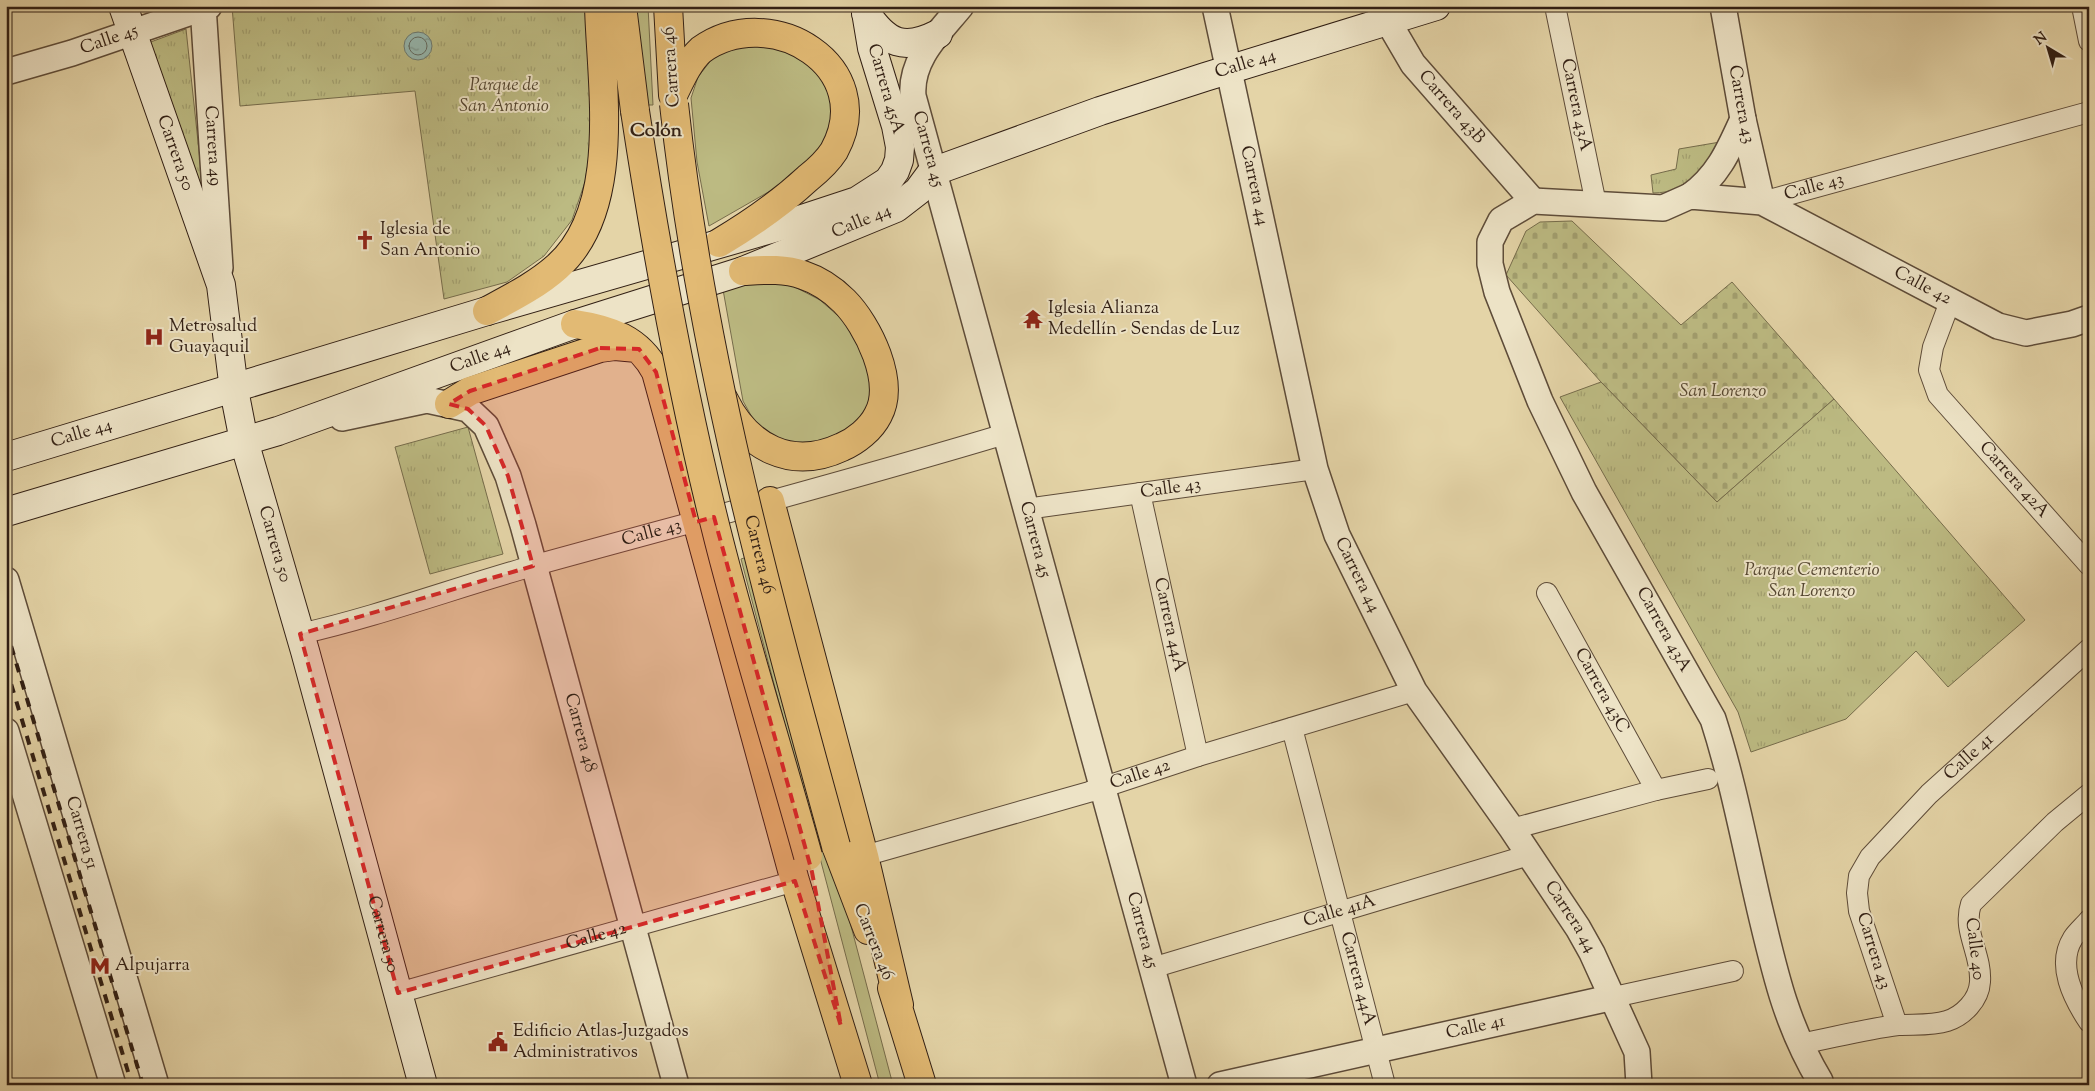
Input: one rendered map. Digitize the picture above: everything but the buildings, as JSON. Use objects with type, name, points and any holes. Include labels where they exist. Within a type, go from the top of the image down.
[{"type":"main road","name":"Carrera 50","points":[[122,6],[221,284],[234,390],[244,441],[300,634],[423,1085]]},
{"type":"main road","points":[[487,311],[557,267],[572,251],[586,229],[595,207],[603,160],[600,6]]},
{"type":"main road","name":"Carrera 46","points":[[622,6],[635,111],[671,327],[694,434],[744,636],[808,856],[841,1026]]},
{"type":"main road","name":"Carrera 46","points":[[668,6],[674,100],[693,252],[747,510],[774,622],[836,846],[899,1005],[922,1085]]},
{"type":"main road","name":"Calle 44","points":[[6,512],[278,430],[575,324],[743,271],[896,208],[918,190],[932,172],[1100,111],[1383,14],[1436,6]]},
{"type":"main road","points":[[865,10],[874,26],[895,42],[908,44],[922,42],[938,34]]},
{"type":"main road","name":"Carrera 45A","points":[[865,10],[872,48],[899,138],[900,160],[895,171]]},
{"type":"main road","points":[[674,100],[690,63],[700,51],[726,33],[757,26],[773,27],[802,37],[824,55],[838,80],[844,109],[843,123],[840,138],[826,163],[761,217],[719,243]]},
{"type":"main road","name":"Calle 44","points":[[6,457],[234,390],[487,311],[781,226],[857,201],[888,181],[895,171]]},
{"type":"main road","points":[[723,398],[733,418],[747,435],[765,447],[786,455],[808,457],[830,453],[850,444],[868,430],[879,414],[884,389],[879,363],[859,319],[844,300],[825,286],[803,275],[780,270],[743,271]]},
{"type":"main road","name":"Carrera 46","points":[[575,324],[608,331],[625,338],[639,348],[650,360],[656,372],[795,880],[858,1085]]},
{"type":"main road","points":[[449,404],[470,391],[600,348],[615,346],[639,348]]},
{"type":"main road","points":[[770,501],[864,856],[899,1005]]},
{"type":"street","name":"Carrera 45","points":[[961,6],[926,49],[916,68],[912,84],[918,115],[932,172],[1184,1085]]},
{"type":"street","name":"Carrera 44","points":[[1215,6],[1230,68],[1315,469],[1337,534],[1414,691],[1512,829],[1578,928],[1614,997],[1637,1052],[1639,1085]]},
{"type":"street","name":"Carrera 43A","points":[[1555,6],[1596,204]]},
{"type":"street","name":"Carrera 43","points":[[1723,6],[1743,119],[1762,202]]},
{"type":"street","points":[[2082,6],[2089,41]]},
{"type":"street","name":"Calle 45","points":[[6,72],[205,7]]},
{"type":"street","name":"Carrera 49","points":[[205,7],[221,284]]},
{"type":"street","name":"Carrera 43B","points":[[1383,14],[1413,64],[1533,201]]},
{"type":"street","name":"Calle 43","points":[[1533,201],[1663,208],[1690,196],[1762,202],[2089,112]]},
{"type":"street","points":[[1690,196],[1706,185],[1722,164],[1743,119]]},
{"type":"street","name":"Carrera 43A","points":[[1533,201],[1501,220],[1490,242],[1490,264],[1497,292],[1540,401],[1568,461],[1713,719],[1725,758],[1772,963],[1789,1021],[1822,1083]]},
{"type":"street","name":"Calle 42","points":[[1762,202],[1950,299],[1998,326],[2026,333],[2072,324],[2089,318]]},
{"type":"street","name":"Carrera 42A","points":[[1950,299],[1933,347],[1929,370],[1938,395],[2089,565]]},
{"type":"street","name":"Calle 44","points":[[278,430],[427,400],[449,404]]},
{"type":"street","name":"Carrera 48","points":[[449,404],[468,409],[486,426],[508,476],[676,1085]]},
{"type":"street","name":"Calle 43","points":[[300,634],[344,624],[533,566],[696,522],[1005,434]]},
{"type":"street","name":"Calle 43","points":[[1026,509],[1315,469]]},
{"type":"street","name":"Carrera 44A","points":[[1140,493],[1198,756]]},
{"type":"street","name":"Carrera 51","points":[[6,580],[156,1085]]},
{"type":"street","name":"Carrera 43C","points":[[1548,593],[1656,790]]},
{"type":"street","name":"Calle 41","points":[[1859,876],[1870,857],[1929,794],[2089,649]]},
{"type":"street","name":"Calle 42","points":[[864,856],[1103,787],[1198,756],[1414,691]]},
{"type":"street","name":"Carrera 44A","points":[[1292,728],[1385,1085]]},
{"type":"street","points":[[6,731],[113,1085]]},
{"type":"street","points":[[1512,829],[1656,790],[1708,779]]},
{"type":"street","name":"Calle 40","points":[[1800,1044],[1897,1026],[1946,1022],[1962,1014],[1974,1000],[1980,984],[1979,959],[1966,917],[1970,904],[2055,822],[2089,794]]},
{"type":"street","name":"Calle 41A","points":[[1152,968],[1529,855]]},
{"type":"street","name":"Carrera 43","points":[[1859,876],[1856,893],[1860,911],[1897,1026]]},
{"type":"street","name":"Calle 42","points":[[398,993],[795,880]]},
{"type":"street","points":[[2089,920],[2072,939],[2066,961],[2069,986],[2089,1022]]},
{"type":"street","name":"Calle 41","points":[[1220,1085],[1733,972]]},
{"type":"highlighted area","points":[[600,348],[639,349],[656,372],[696,522],[714,517],[812,872],[841,1026],[795,881],[398,993],[300,634],[533,566],[508,476],[486,426],[468,409],[449,404],[470,391]]},
{"type":"green space","name":"Parque de San Antonio","points":[[232,6],[589,6],[592,138],[585,182],[572,220],[544,256],[507,282],[444,299],[415,91],[240,106]]},
{"type":"green space","points":[[636,6],[648,6],[653,105],[641,105]]},
{"type":"green space","points":[[186,29],[204,198],[148,43]]},
{"type":"green space","points":[[755,33],[824,69],[838,125],[798,175],[709,226],[697,162],[691,98],[698,77],[719,50]]},
{"type":"green space","points":[[1726,141],[1695,177],[1677,189],[1653,193],[1651,175],[1676,169],[1679,149]]},
{"type":"green space","name":"San Lorenzo","points":[[1572,221],[1681,325],[1732,282],[1834,399],[1717,502],[1601,382],[1506,275],[1526,231],[1540,222]]},
{"type":"green space","points":[[762,277],[793,286],[820,300],[845,322],[866,347],[876,412],[815,448],[762,435],[743,401],[722,284]]},
{"type":"green space","name":"Parque Cementerio San Lorenzo","points":[[1601,382],[1717,502],[1834,399],[2025,620],[1948,687],[1916,651],[1846,719],[1751,752],[1738,712],[1560,397]]},
{"type":"green space","points":[[468,427],[503,554],[430,574],[395,447]]},
{"type":"green space","points":[[753,555],[893,1085],[880,1085],[741,559]]},
{"type":"water","points":[[418,32],[428,36],[432,46],[428,56],[418,60],[408,56],[404,46],[408,36]]},
{"type":"railway","points":[[6,629],[143,1085]]},
{"type":"railway","points":[[6,667],[132,1085]]},
{"type":"place","name":"Iglesia de San Antonio","points":[[365,240]]},
{"type":"place","name":"Iglesia Alianza Medellín - Sendas de Luz","points":[[1033,319]]},
{"type":"place","name":"Metrosalud Guayaquil","points":[[154,337]]},
{"type":"place","name":"Alpujarra","points":[[100,966]]},
{"type":"place","name":"Edificio Atlas-Juzgados Administrativos","points":[[498,1042]]},
{"type":"district","name":"Colón","points":[[656,131]]}]
